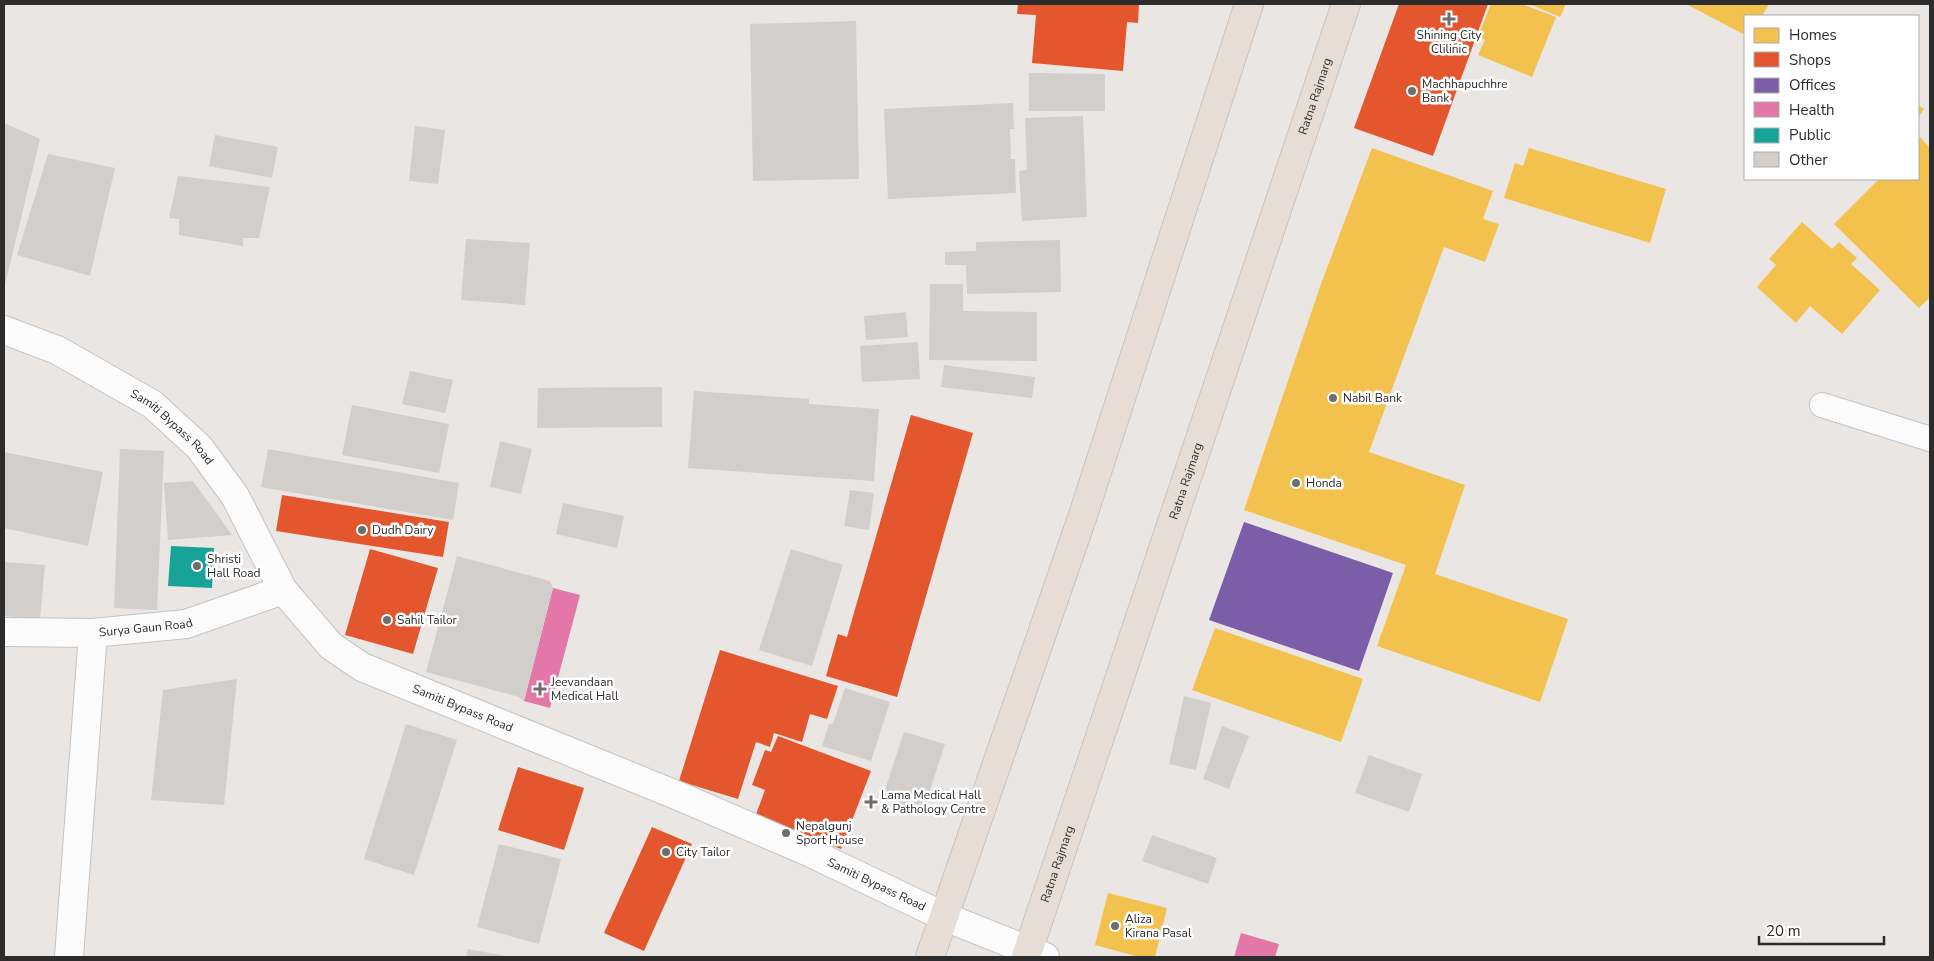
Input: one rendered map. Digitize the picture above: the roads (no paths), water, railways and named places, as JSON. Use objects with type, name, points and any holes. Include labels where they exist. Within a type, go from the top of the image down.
[{"type":"highway","points":[[930,957],[1080,525],[1249,4]]},
{"type":"highway","name":"Ratna Rajmarg","points":[[1034,955],[1346,4]]},
{"type":"street","name":"Samiti Bypass Road","points":[[4,330],[57,350],[152,404],[192,440],[235,496],[283,590],[331,646],[362,667],[681,797],[810,853],[945,917],[1034,955]]},
{"type":"street","name":"Surya Gaun Road","points":[[4,632],[93,633],[186,624],[283,590]]},
{"type":"street","points":[[69,957],[93,633]]},
{"type":"lane","points":[[1822,405],[1930,439]]},
{"type":"place","name":"Shining City Clilinic","points":[[1449,19]]},
{"type":"place","name":"Machhapuchhre Bank","points":[[1412,91]]},
{"type":"place","name":"Nabil Bank","points":[[1333,398]]},
{"type":"place","name":"Honda","points":[[1296,483]]},
{"type":"place","name":"Dudh Dairy","points":[[362,530]]},
{"type":"place","name":"Shristi Hall Road","points":[[197,566]]},
{"type":"place","name":"Sahil Tailor","points":[[387,620]]},
{"type":"place","name":"Jeevandaan Medical Hall","points":[[540,689]]},
{"type":"place","name":"Lama Medical Hall & Pathology Centre","points":[[871,802]]},
{"type":"place","name":"Nepalgunj Sport House","points":[[786,833]]},
{"type":"place","name":"City Tailor","points":[[666,852]]},
{"type":"place","name":"Aliza Kirana Pasal","points":[[1115,926]]}]
